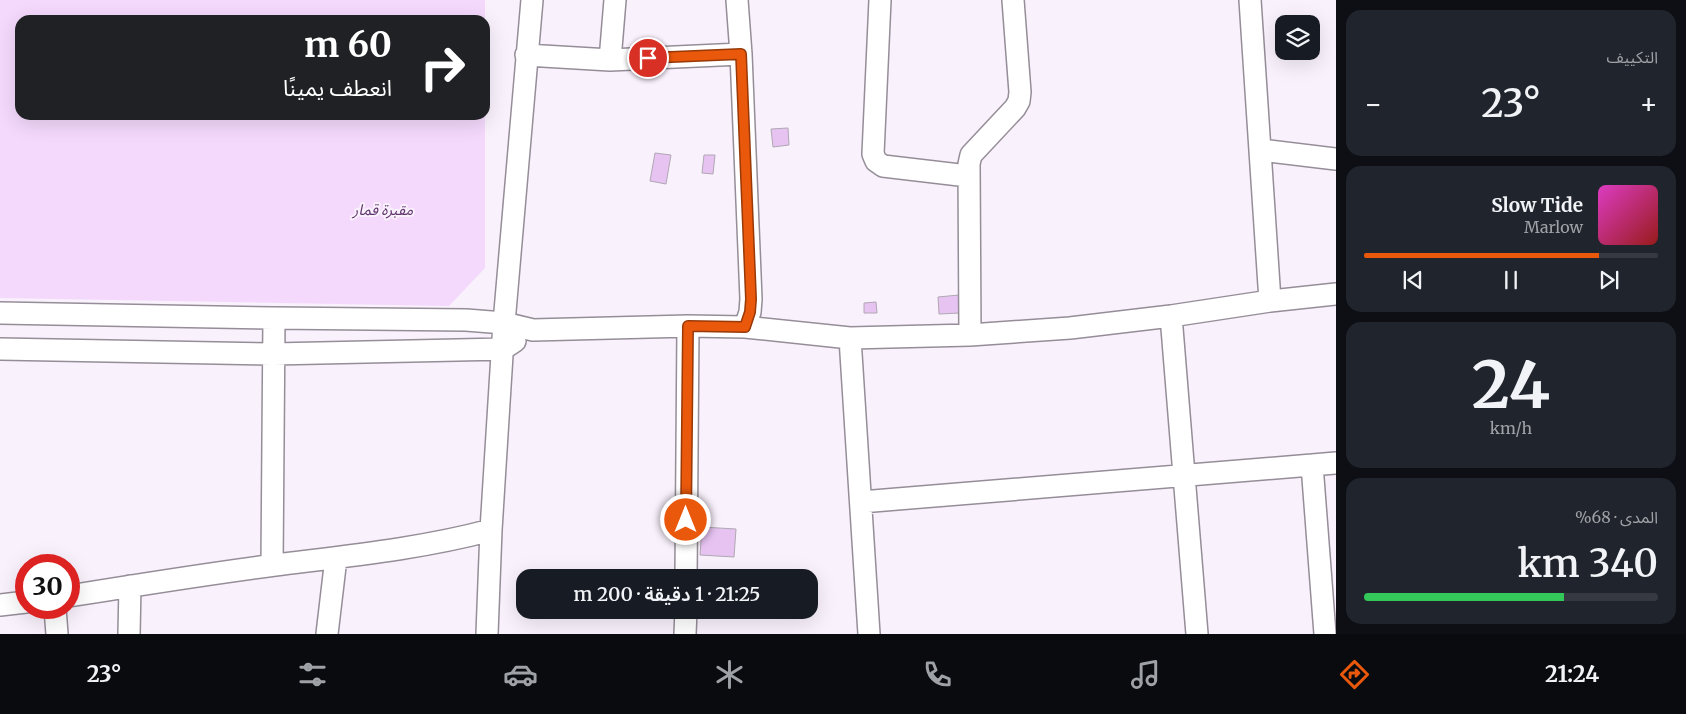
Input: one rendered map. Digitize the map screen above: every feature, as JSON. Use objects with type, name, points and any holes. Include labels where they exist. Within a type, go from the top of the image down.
[{"type":"street","points":[[487,634],[491,530],[504,323],[532,0]]},
{"type":"street","points":[[610,60],[615,0]]},
{"type":"street","points":[[737,0],[751,299],[750,312],[745,327]]},
{"type":"street","points":[[880,0],[872,154],[876,162],[883,166],[968,176]]},
{"type":"street","points":[[970,335],[968,176],[971,155],[1015,108],[1019,101],[1020,92],[1013,0]]},
{"type":"street","points":[[1250,0],[1270,301]]},
{"type":"street","points":[[526,55],[610,60],[741,54]]},
{"type":"street","points":[[1260,150],[1336,158]]},
{"type":"street","points":[[0,313],[92,316],[466,320],[504,323],[533,330],[688,326],[745,327],[850,338],[970,335],[1070,328],[1336,294]]},
{"type":"street","points":[[90,350],[92,316]]},
{"type":"street","points":[[1171,316],[1197,634]]},
{"type":"street","points":[[272,565],[274,318]]},
{"type":"street","points":[[686,569],[688,326]]},
{"type":"street","points":[[0,350],[274,354],[503,349],[533,330]]},
{"type":"street","points":[[850,338],[869,634]]},
{"type":"street","points":[[861,502],[1336,463]]},
{"type":"street","points":[[1312,465],[1326,634]]},
{"type":"street","points":[[80,594],[272,565],[424,545],[491,530]]},
{"type":"street","points":[[327,634],[336,558]]},
{"type":"street","points":[[129,634],[130,586]]},
{"type":"street","points":[[0,606],[15,604]]},
{"type":"street","points":[[56,619],[57,634]]},
{"type":"street","points":[[686,619],[686,634]]},
{"type":"green space","name":"مقبرة قمار","points":[[0,0],[485,0],[485,15],[15,15],[15,120],[485,120],[485,268],[449,306],[0,298]]},
{"type":"building","points":[[788,128],[789,145],[773,147],[771,129]]},
{"type":"building","points":[[655,153],[671,155],[666,184],[650,181]]},
{"type":"building","points":[[704,155],[715,155],[713,174],[702,173]]},
{"type":"building","points":[[959,295],[960,313],[939,314],[938,297]]},
{"type":"building","points":[[876,302],[877,313],[864,313],[864,303]]},
{"type":"building","points":[[702,527],[736,529],[734,557],[700,555]]},
{"type":"route","points":[[648,58],[741,54],[750,312],[745,327],[688,326],[686,520]]}]
